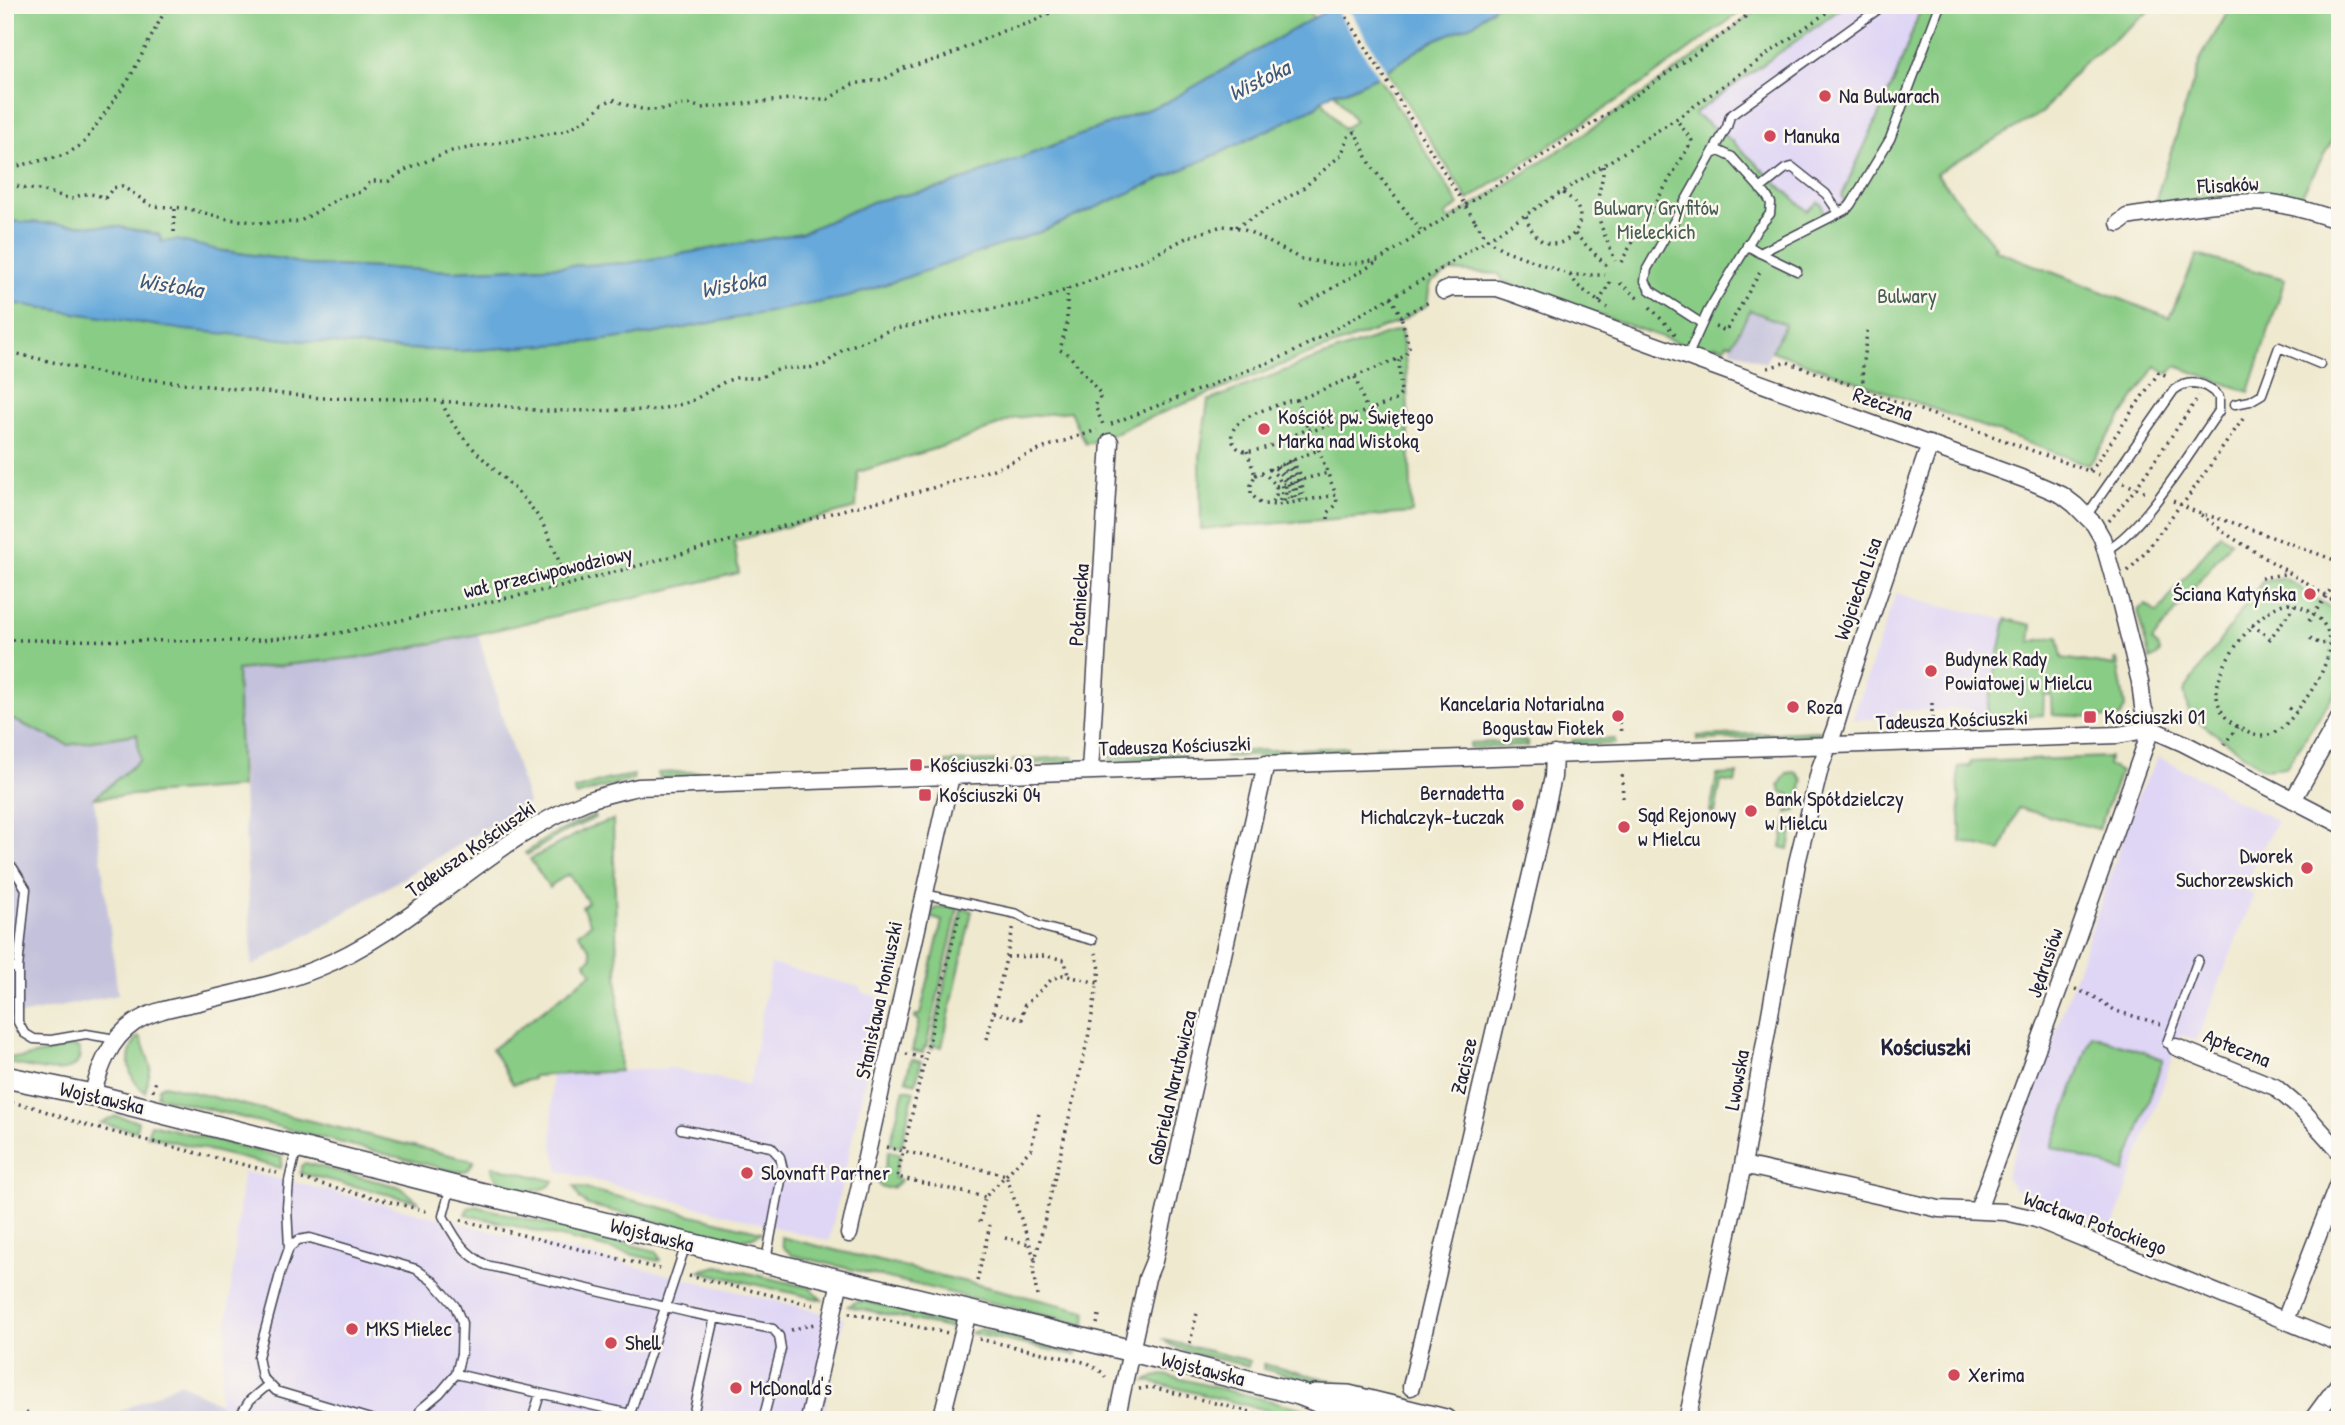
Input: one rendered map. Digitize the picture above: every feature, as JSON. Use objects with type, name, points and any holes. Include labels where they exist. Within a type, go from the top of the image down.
[{"type":"street","name":"Flisaków","points":[[2119,223],[2127,217],[2214,204],[2271,203],[2340,221]]},
{"type":"street","name":"Rzeczna","points":[[1441,295],[1451,288],[1496,288],[1690,350],[2062,495],[2087,515],[2106,550],[2151,729]]},
{"type":"street","name":"Połaniecka","points":[[1090,771],[1107,434]]},
{"type":"street","name":"Wojciecha Lisa","points":[[1827,747],[1930,444]]},
{"type":"street","points":[[2293,800],[2340,717]]},
{"type":"street","name":"Tadeusza Kościuszki","points":[[92,1095],[102,1062],[116,1039],[148,1014],[275,983],[349,954],[420,911],[530,831],[587,801],[638,787],[1554,754],[1827,747],[2118,735],[2151,729]]},
{"type":"street","points":[[2151,729],[2340,824]]},
{"type":"street","name":"Jędrusiów","points":[[1978,1210],[2062,983],[2151,729]]},
{"type":"street","name":"Lwowska","points":[[1687,1420],[1743,1165],[1797,863],[1819,768],[1827,747]]},
{"type":"street","name":"Zacisze","points":[[1411,1387],[1534,862],[1553,777],[1554,754]]},
{"type":"street","name":"Gabriela Narutowicza","points":[[1116,1420],[1266,764]]},
{"type":"street","name":"Stanisława Moniuszki","points":[[849,1234],[951,776]]},
{"type":"street","name":"Apteczna","points":[[2176,1047],[2275,1087],[2304,1112],[2340,1152]]},
{"type":"street","name":"Wojsławska","points":[[5,1077],[92,1095],[686,1244],[1132,1351],[1298,1394],[1345,1412],[1376,1420]]},
{"type":"street","name":"Wacława Potockiego","points":[[1743,1165],[1939,1209],[2005,1212],[2036,1219],[2340,1343]]},
{"type":"street","points":[[2285,1320],[2340,1179]]},
{"type":"street","points":[[809,1420],[827,1312],[840,1281]]},
{"type":"street","points":[[941,1420],[968,1312]]},
{"type":"street","points":[[2312,1420],[2340,1382]]},
{"type":"street","name":"Wojsławska","points":[[1298,1394],[1349,1396],[1445,1420]]},
{"type":"lane","points":[[1701,323],[1650,290],[1644,281],[1647,270],[1727,127],[1730,116],[1884,5]]},
{"type":"lane","points":[[1760,253],[1839,213],[1851,204],[1891,139],[1940,5]]},
{"type":"lane","points":[[1690,350],[1701,323],[1747,245],[1770,214],[1770,203],[1732,157],[1720,151],[1712,154]]},
{"type":"lane","points":[[1760,189],[1785,169],[1792,167],[1826,194],[1839,213]]},
{"type":"lane","points":[[1747,245],[1797,271]]},
{"type":"lane","points":[[2237,404],[2262,394],[2279,347],[2320,364]]},
{"type":"lane","points":[[2087,515],[2174,390],[2181,384],[2193,382],[2206,387],[2219,397],[2218,411],[2156,500],[2122,541],[2106,550]]},
{"type":"lane","points":[[5,867],[13,868],[26,890],[18,968],[18,1022],[24,1033],[34,1039],[51,1040],[86,1034],[116,1039]]},
{"type":"lane","points":[[924,894],[1017,915],[1039,926],[1092,940]]},
{"type":"lane","points":[[2176,1047],[2167,1043],[2198,960]]},
{"type":"lane","points":[[5,968],[18,968]]},
{"type":"lane","points":[[681,1129],[771,1147],[780,1157],[783,1170],[765,1263]]},
{"type":"lane","points":[[298,1147],[290,1176],[287,1207],[289,1248],[279,1273],[258,1357],[262,1377],[276,1391],[374,1420]]},
{"type":"lane","points":[[451,1186],[443,1216],[458,1244],[471,1257],[486,1265],[773,1329],[779,1336],[781,1349],[763,1420]]},
{"type":"lane","points":[[289,1248],[298,1240],[310,1238],[416,1269],[435,1282],[455,1306],[461,1323],[461,1353],[456,1374],[440,1393],[421,1409],[416,1420]]},
{"type":"lane","points":[[456,1374],[629,1417],[686,1244]]},
{"type":"lane","points":[[692,1420],[715,1317]]},
{"type":"lane","points":[[237,1420],[250,1400],[269,1384]]},
{"type":"lane","points":[[531,1420],[540,1394]]},
{"type":"path","points":[[5,169],[65,155],[83,144],[129,79],[168,5]]},
{"type":"path","points":[[5,179],[28,191],[42,190],[72,199],[92,193],[105,198],[113,188],[122,186],[152,206],[251,222],[299,222],[343,196],[361,192],[372,181],[389,181],[407,169],[452,151],[565,131],[589,118],[601,105],[613,99],[633,108],[660,110],[690,103],[701,108],[791,99],[828,99],[853,84],[885,79],[904,68],[942,58],[1032,22],[1066,5]]},
{"type":"path","points":[[1339,5],[1488,240],[1502,249],[1570,275],[1605,275]]},
{"type":"path","points":[[1301,307],[1423,233],[1623,104],[1732,28],[1759,5]]},
{"type":"path","points":[[1562,192],[1575,202],[1581,220],[1575,234],[1564,242],[1546,243],[1533,233],[1526,216],[1562,192],[1676,119],[1837,5]]},
{"type":"path","points":[[1621,262],[1692,141],[1676,119]]},
{"type":"path","points":[[1236,227],[1300,190],[1342,154],[1348,137],[1355,132],[1372,167],[1423,233]]},
{"type":"path","points":[[1603,166],[1604,178],[1598,199],[1600,222],[1615,261]]},
{"type":"path","points":[[174,232],[175,208]]},
{"type":"path","name":"wał przeciwpowodziowy","points":[[5,640],[248,641],[339,633],[568,585],[929,489],[996,468],[1049,446],[1082,436],[1107,434],[1290,354],[1436,272],[1526,216]]},
{"type":"path","points":[[5,351],[123,377],[320,398],[442,402],[542,411],[657,410],[690,402],[736,378],[759,378],[782,368],[809,369],[825,364],[844,349],[890,330],[953,315],[1035,302],[1148,258],[1188,237],[1222,226],[1250,232],[1301,259],[1340,265],[1379,260]]},
{"type":"path","points":[[1575,234],[1607,266]]},
{"type":"path","points":[[1620,283],[1664,320],[1690,350],[1703,346],[1712,326],[1726,331],[1763,266],[1760,253]]},
{"type":"path","points":[[1570,275],[1578,286],[1599,303],[1610,282]]},
{"type":"path","points":[[1067,288],[1067,322],[1060,350],[1069,355],[1100,393],[1095,406],[1107,434]]},
{"type":"path","points":[[1401,316],[1441,295]]},
{"type":"path","points":[[1391,297],[1401,316],[1409,347],[1405,356],[1297,400],[1241,419],[1231,437],[1236,446],[1247,451],[1256,450],[1399,398],[1399,359]]},
{"type":"path","points":[[1861,388],[1868,327]]},
{"type":"path","points":[[1760,368],[1787,362],[2105,477]]},
{"type":"path","points":[[2087,470],[2092,468],[2158,372],[2166,377],[2173,376],[2176,371],[2193,382]]},
{"type":"path","points":[[1355,377],[1367,410]]},
{"type":"path","points":[[2108,522],[2137,489],[2206,387]]},
{"type":"path","points":[[1297,400],[1336,495],[1337,504],[1328,513],[1328,519]]},
{"type":"path","points":[[442,402],[448,417],[481,456],[531,507],[554,549],[568,585]]},
{"type":"path","points":[[2126,572],[2143,555],[2190,495],[2248,412],[2237,404]]},
{"type":"path","points":[[1255,475],[1318,449]]},
{"type":"path","points":[[1247,451],[1255,475],[1251,494],[1261,504],[1336,495]]},
{"type":"path","points":[[1281,464],[1277,475],[1292,482]]},
{"type":"path","points":[[1281,464],[1284,473],[1292,482]]},
{"type":"path","points":[[1281,464],[1297,492],[1291,502]]},
{"type":"path","points":[[1281,464],[1292,482],[1291,502]]},
{"type":"path","points":[[1261,472],[1273,480],[1276,486],[1276,495],[1270,505]]},
{"type":"path","points":[[1276,486],[1328,473]]},
{"type":"path","points":[[1291,502],[1282,496],[1292,482]]},
{"type":"path","points":[[1291,502],[1292,482]]},
{"type":"path","points":[[2120,482],[2137,489]]},
{"type":"path","points":[[2166,499],[2198,513],[2249,552],[2290,573],[2340,605]]},
{"type":"path","points":[[2198,513],[2340,562]]},
{"type":"path","points":[[2261,578],[2290,573]]},
{"type":"path","points":[[2309,621],[2340,576]]},
{"type":"path","points":[[2281,604],[2295,605],[2315,613],[2325,624],[2331,642],[2323,674],[2285,727],[2266,736],[2250,734],[2237,727],[2228,720],[2217,697],[2223,666],[2252,625],[2271,609],[2281,604]]},
{"type":"path","points":[[2252,625],[2270,639],[2295,605]]},
{"type":"path","points":[[2310,638],[2320,644],[2340,640]]},
{"type":"path","points":[[1932,704],[1932,722]]},
{"type":"path","points":[[2289,708],[2296,712]]},
{"type":"path","points":[[1620,722],[1621,735]]},
{"type":"path","points":[[2225,744],[2237,727]]},
{"type":"path","points":[[1622,775],[1623,801]]},
{"type":"path","points":[[961,902],[897,1177],[985,1197]]},
{"type":"path","points":[[987,1039],[1017,915]]},
{"type":"path","points":[[1037,1296],[1033,1269],[1082,1064],[1098,983],[1100,969],[1092,940]]},
{"type":"path","points":[[1006,957],[1046,956],[1065,960],[1068,976]]},
{"type":"path","points":[[994,1012],[1022,1019],[1024,1006],[1052,979],[1063,975],[1098,983]]},
{"type":"path","points":[[2062,983],[2093,996],[2116,1011],[2174,1027]]},
{"type":"path","points":[[899,1052],[925,1058]]},
{"type":"path","points":[[151,1096],[156,1080]]},
{"type":"path","points":[[5,1101],[33,1107],[85,1125],[443,1216],[822,1306],[827,1312],[961,1335],[1088,1363],[1111,1384]]},
{"type":"path","points":[[980,1222],[985,1197],[1031,1149],[1039,1113]]},
{"type":"path","points":[[889,1147],[1006,1175]]},
{"type":"path","points":[[1006,1175],[1035,1262]]},
{"type":"path","points":[[977,1281],[990,1225]]},
{"type":"path","points":[[1005,1238],[1029,1244]]},
{"type":"path","points":[[1190,1343],[1197,1313]]},
{"type":"path","points":[[779,1336],[819,1322]]},
{"type":"path","points":[[1136,1389],[1151,1387],[1283,1420]]},
{"type":"path","points":[[14,1420],[32,1411]]},
{"type":"shaded area","points":[[1846,5],[1922,5],[1845,202],[1824,213],[1823,208],[1815,203],[1808,212],[1732,141],[1693,114]]},
{"type":"shaded area","points":[[1750,310],[1785,324],[1765,363],[1730,349]]},
{"type":"shaded area","points":[[1896,593],[1936,605],[2006,619],[1986,717],[1982,714],[1971,715],[1970,708],[1947,708],[1895,710],[1895,718],[1852,720]]},
{"type":"shaded area","points":[[478,634],[528,803],[252,966],[237,670],[372,656]]},
{"type":"shaded area","points":[[5,716],[68,745],[137,734],[140,760],[94,798],[118,995],[5,1018]]},
{"type":"shaded area","points":[[2158,757],[2277,821],[2256,860],[2245,890],[2254,894],[2197,1040],[2180,1035],[2113,1230],[2014,1189],[2006,1176],[2137,798]]},
{"type":"shaded area","points":[[771,964],[860,987],[863,993],[884,998],[829,1241],[559,1171],[553,1146],[551,1075],[671,1068],[749,1085]]},
{"type":"shaded area","points":[[243,1172],[289,1181],[844,1318],[822,1420],[217,1420]]},
{"type":"shaded area","points":[[180,1383],[219,1403],[217,1420],[102,1420]]},
{"type":"green space","points":[[5,5],[1303,5],[1314,18],[1167,102],[944,187],[875,201],[802,233],[629,263],[454,271],[306,265],[282,259],[162,242],[159,234],[120,227],[5,221]]},
{"type":"green space","points":[[1496,5],[1750,5],[1649,79],[1468,200],[1387,71],[1432,41],[1474,24]]},
{"type":"green space","points":[[1763,5],[1846,5],[1694,114],[1732,141],[1807,211],[1818,202],[1822,204],[1824,213],[1845,202],[1842,195],[1895,79],[1922,5],[2157,5],[2080,66],[2043,112],[1936,173],[1996,247],[1993,249],[2169,318],[2197,255],[2285,279],[2249,392],[2176,366],[2169,374],[2156,366],[2089,465],[1772,351],[1785,324],[1750,310],[1732,344],[1727,343],[1725,348],[1715,345],[1710,354],[1503,281],[1499,274],[1451,271],[1430,283],[1427,305],[1399,322],[1307,355],[1131,425],[1103,439],[1085,444],[1070,411],[1015,418],[957,442],[858,472],[856,508],[734,541],[739,573],[372,656],[237,670],[241,787],[94,798],[140,760],[137,734],[68,745],[5,716],[5,302],[80,314],[381,348],[460,351],[589,342],[651,334],[848,297],[1040,232],[1222,152],[1316,107],[1322,100],[1343,129],[1355,121],[1334,92],[1346,91],[1378,76],[1459,205],[1445,215],[1449,220],[1609,117],[1687,63]]},
{"type":"green space","points":[[2232,5],[2340,5],[2340,126],[2297,203],[2153,208],[2201,58]]},
{"type":"green space","points":[[1401,329],[1406,365],[1412,513],[1201,529],[1200,456],[1208,401],[1309,361]]},
{"type":"green space","points":[[2220,534],[2231,541],[2152,641],[2160,652],[2150,660],[2137,610],[2146,605],[2157,613]]},
{"type":"green space","points":[[2285,578],[2340,614],[2340,685],[2286,767],[2264,769],[2189,715],[2184,691],[2262,582]]},
{"type":"green space","points":[[2006,619],[2032,625],[2030,642],[2058,636],[2062,658],[2115,666],[2114,661],[2117,660],[2125,707],[2120,718],[2052,715],[2051,695],[2044,695],[2043,715],[1986,717]]},
{"type":"green space","points":[[1822,731],[1815,736],[1697,740],[1697,736]]},
{"type":"green space","points":[[1615,739],[1615,744],[1572,745],[1573,740]]},
{"type":"green space","points":[[1528,741],[1528,746],[1470,748],[1470,743]]},
{"type":"green space","points":[[1415,745],[1415,750],[1375,752],[1375,746]]},
{"type":"green space","points":[[1347,747],[1347,752],[1225,757],[1225,752]]},
{"type":"green space","points":[[1185,753],[1185,758],[1110,761],[1110,756]]},
{"type":"green space","points":[[1073,757],[1077,762],[1013,762],[1013,760]]},
{"type":"green space","points":[[2109,757],[2108,765],[2120,772],[2099,829],[2018,808],[2001,851],[1961,842],[1958,767],[1970,766],[1971,762]]},
{"type":"green space","points":[[996,761],[995,765],[946,767],[946,762]]},
{"type":"green space","points":[[793,768],[792,773],[750,774],[751,769]]},
{"type":"green space","points":[[721,771],[723,775],[660,778],[658,773]]},
{"type":"green space","points":[[1796,772],[1803,780],[1796,811],[1787,813],[1791,795],[1781,792],[1779,785],[1787,773]]},
{"type":"green space","points":[[1737,774],[1735,783],[1721,781],[1715,813],[1710,812],[1717,775]]},
{"type":"green space","points":[[634,775],[633,780],[576,796],[574,790],[606,780]]},
{"type":"green space","points":[[595,815],[595,818],[561,834],[527,855],[525,853],[551,835]]},
{"type":"green space","points":[[1787,818],[1794,823],[1789,849],[1781,847]]},
{"type":"green space","points":[[613,820],[620,1071],[533,1076],[533,1079],[513,1084],[492,1049],[592,973],[585,962],[592,957],[590,949],[578,933],[591,924],[582,907],[588,902],[569,874],[550,888],[530,859],[588,828]]},
{"type":"green space","points":[[948,906],[958,908],[926,1047],[923,1053],[912,1051],[919,1020],[915,1018],[920,1015],[942,921],[929,917],[934,910]]},
{"type":"green space","points":[[962,908],[972,911],[942,1047],[934,1045],[930,1048]]},
{"type":"green space","points":[[2092,1035],[2163,1059],[2124,1172],[2052,1147]]},
{"type":"green space","points":[[138,1037],[141,1038],[151,1067],[145,1092],[134,1080],[129,1066],[131,1051]]},
{"type":"green space","points":[[74,1046],[79,1049],[79,1060],[73,1067],[63,1070],[38,1069],[5,1062],[5,1057],[22,1058]]},
{"type":"green space","points":[[911,1059],[921,1062],[916,1083],[906,1080]]},
{"type":"green space","points":[[164,1085],[474,1161],[468,1170],[457,1172],[157,1096],[159,1088]]},
{"type":"green space","points":[[904,1089],[914,1091],[901,1147],[890,1144]]},
{"type":"green space","points":[[116,1116],[138,1121],[136,1131],[100,1123]]},
{"type":"green space","points":[[151,1124],[282,1157],[281,1168],[147,1135]]},
{"type":"green space","points":[[889,1151],[900,1154],[894,1178],[901,1180],[892,1188],[882,1188],[874,1179],[872,1170],[884,1172]]},
{"type":"green space","points":[[305,1163],[400,1187],[419,1202],[300,1173]]},
{"type":"green space","points":[[492,1166],[554,1181],[539,1190],[518,1189],[500,1181]]},
{"type":"green space","points":[[574,1186],[762,1232],[737,1241],[588,1205],[580,1199]]},
{"type":"green space","points":[[476,1206],[656,1251],[660,1260],[465,1214],[468,1208]]},
{"type":"green space","points":[[781,1237],[1086,1311],[1085,1325],[792,1255],[783,1247]]},
{"type":"green space","points":[[718,1266],[811,1288],[822,1300],[698,1271]]},
{"type":"green space","points":[[864,1301],[955,1323],[954,1329],[848,1306]]},
{"type":"green space","points":[[981,1329],[1077,1353],[1076,1355],[970,1333]]},
{"type":"green space","points":[[1164,1340],[1250,1361],[1248,1366],[1203,1356]]},
{"type":"green space","points":[[1263,1364],[1412,1400],[1410,1405],[1263,1369]]},
{"type":"green space","points":[[1163,1375],[1350,1420],[1306,1420],[1144,1382]]},
{"type":"water","name":"Wisłoka","points":[[1336,5],[1496,5],[1474,24],[1432,41],[1378,76],[1345,91],[1334,92],[1316,107],[1222,152],[1040,232],[848,297],[651,334],[589,342],[460,351],[381,348],[185,330],[5,302],[5,221],[120,227],[159,235],[162,242],[177,240],[222,251],[306,265],[454,271],[629,263],[801,233],[875,201],[944,187],[1167,102]]},
{"type":"pier","points":[[1333,5],[1346,5],[1388,73],[1380,79]]},
{"type":"place","name":"Na Bulwarach","points":[[1825,96]]},
{"type":"place","name":"Manuka","points":[[1770,136]]},
{"type":"place","name":"Kościół pw. Świętego Marka nad Wisłoką","points":[[1264,429]]},
{"type":"place","name":"Ściana Katyńska","points":[[2310,594]]},
{"type":"place","name":"Budynek Rady Powiatowej w Mielcu","points":[[1931,671]]},
{"type":"place","name":"Roza","points":[[1793,707]]},
{"type":"place","name":"Kancelaria Notarialna Bogusław Fiołek","points":[[1618,716]]},
{"type":"place","name":"Kościuszki 01","points":[[2090,717]]},
{"type":"place","name":"Kościuszki 03","points":[[916,765]]},
{"type":"place","name":"Kościuszki 04","points":[[925,795]]},
{"type":"place","name":"Bernadetta Michalczyk-Łuczak","points":[[1518,805]]},
{"type":"place","name":"Bank Spółdzielczy w Mielcu","points":[[1751,811]]},
{"type":"place","name":"Sąd Rejonowy w Mielcu","points":[[1624,827]]},
{"type":"place","name":"Dworek Suchorzewskich","points":[[2307,868]]},
{"type":"place","name":"Slovnaft Partner","points":[[747,1173]]},
{"type":"place","name":"MKS Mielec","points":[[352,1329]]},
{"type":"place","name":"Shell","points":[[611,1343]]},
{"type":"place","name":"Xerima","points":[[1954,1375]]},
{"type":"place","name":"McDonald's","points":[[736,1388]]},
{"type":"district","name":"Kościuszki","points":[[1926,1047]]},
{"type":"park label","name":"Bulwary Gryfitów Mieleckich","points":[[1656,220]]},
{"type":"park label","name":"Bulwary","points":[[1907,296]]}]
